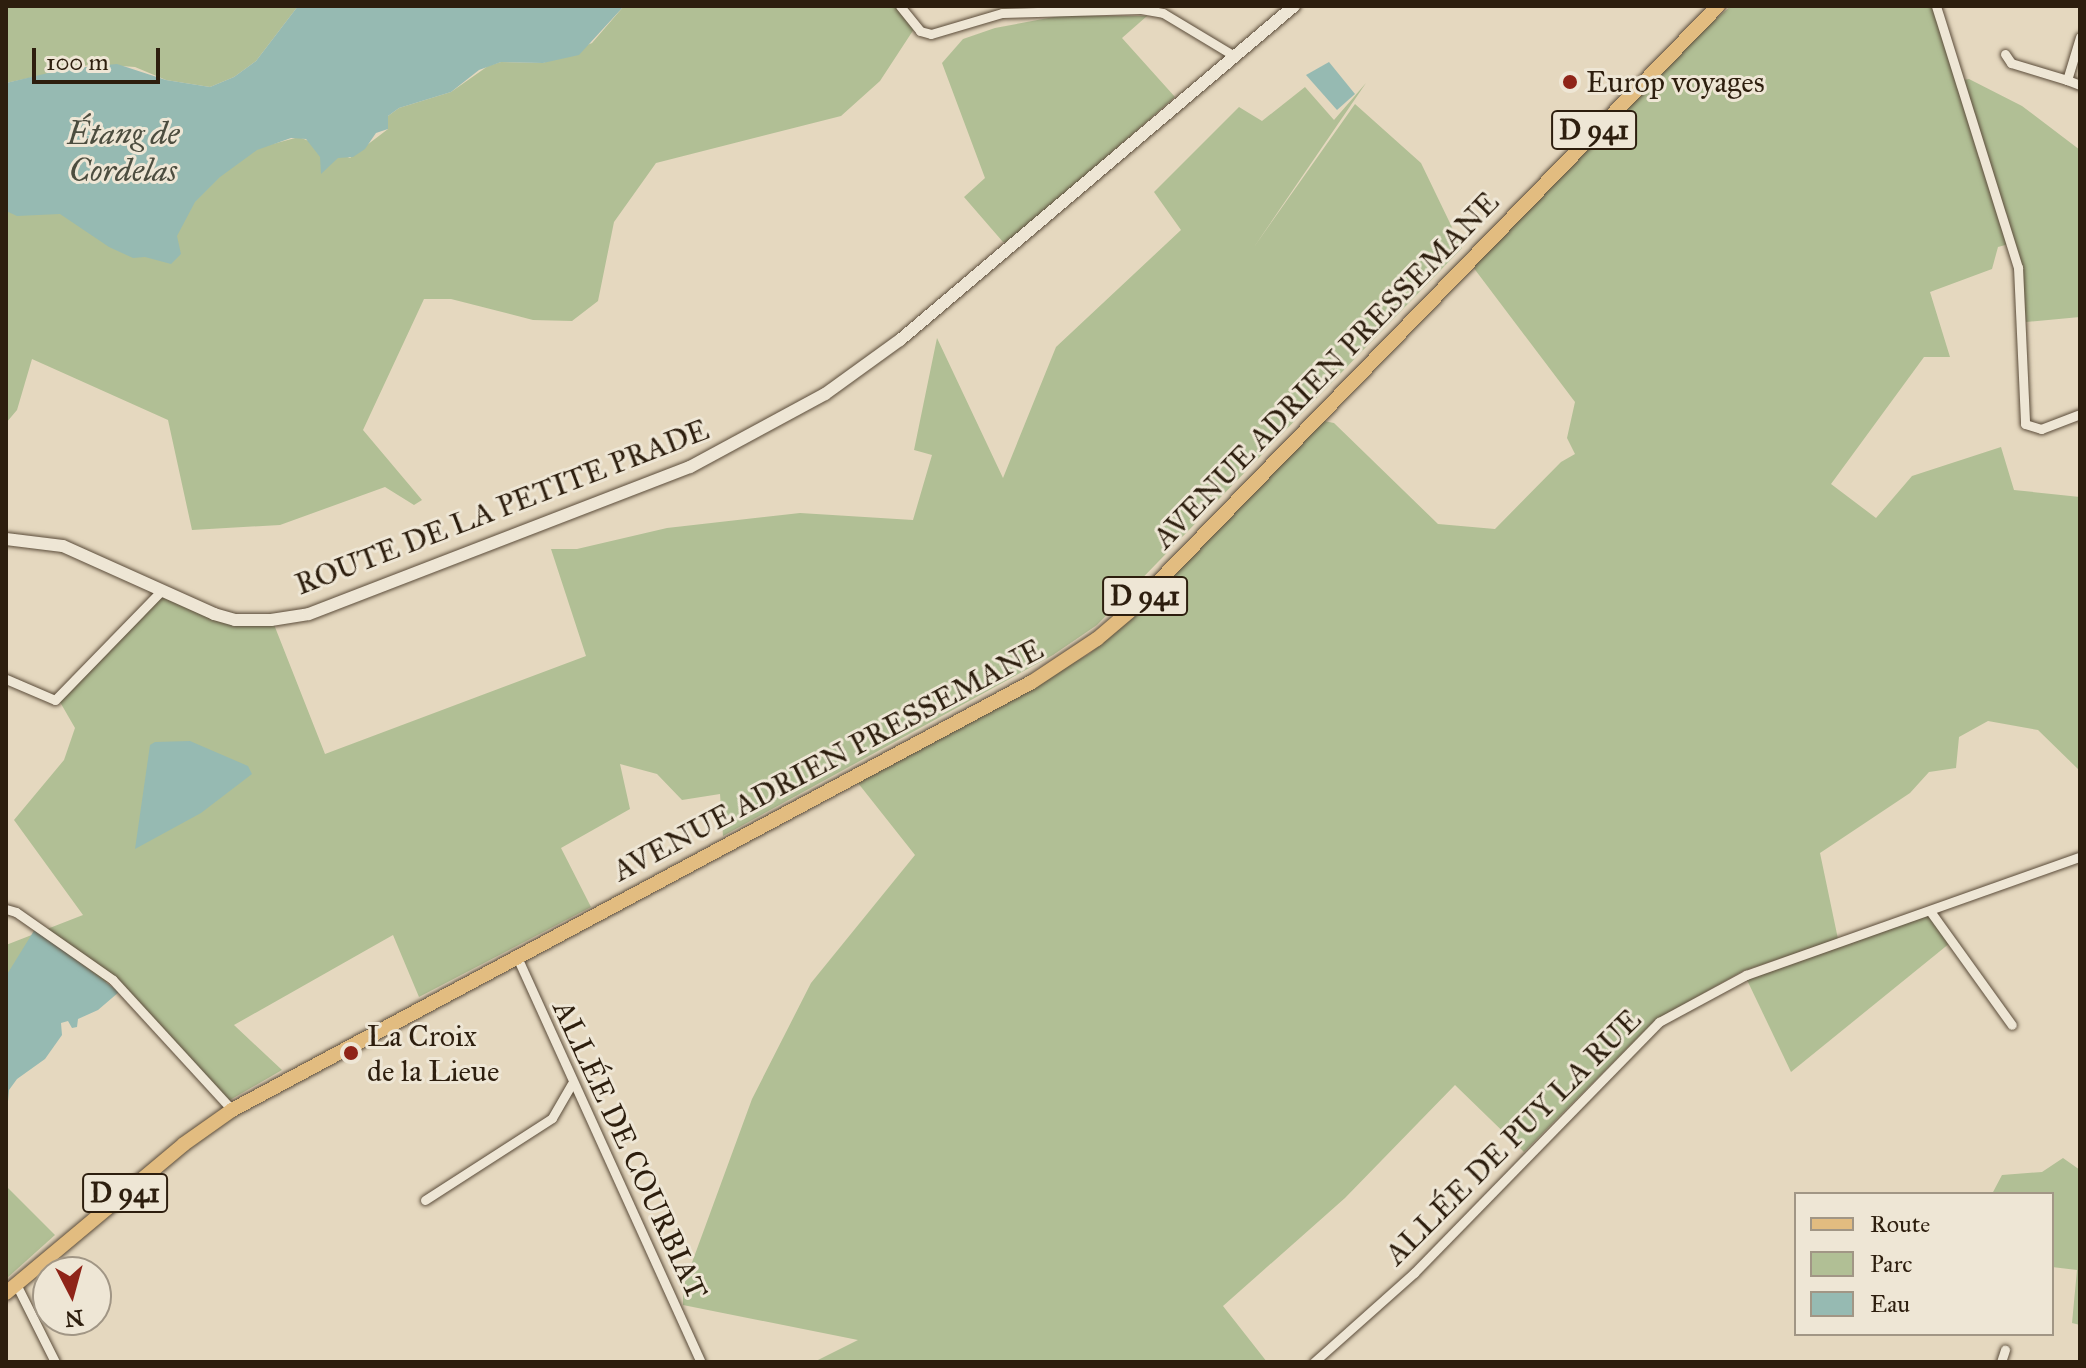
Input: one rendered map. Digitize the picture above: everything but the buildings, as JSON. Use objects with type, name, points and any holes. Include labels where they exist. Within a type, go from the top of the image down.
[{"type":"main road","name":"AVENUE ADRIEN PRESSEMANE","points":[[517,957],[1032,682],[1097,639],[1130,611],[1718,6]]},
{"type":"main road","name":"D 941","points":[[11,1289],[184,1144],[232,1110],[517,957]]},
{"type":"street","points":[[900,6],[920,31],[931,34],[982,16],[1002,13],[1141,9],[1163,13],[1233,55]]},
{"type":"street","name":"ROUTE DE LA PETITE PRADE","points":[[6,539],[63,546],[235,620],[271,620],[309,614],[690,467],[825,394],[900,340],[954,298],[1233,55],[1294,6]]},
{"type":"street","points":[[1936,6],[2018,267],[2025,424],[2041,429],[2080,414]]},
{"type":"street","points":[[2067,80],[2080,37]]},
{"type":"street","points":[[2005,54],[2011,63],[2080,85]]},
{"type":"street","points":[[6,679],[55,700],[162,590]]},
{"type":"street","name":"ALLÉE DE PUY LA RUE","points":[[1314,1362],[1414,1273],[1659,1022],[1746,975],[2080,857]]},
{"type":"street","points":[[6,909],[16,912],[113,980],[232,1110]]},
{"type":"street","points":[[1930,911],[2012,1025]]},
{"type":"street","name":"ALLÉE DE COURBIAT","points":[[517,957],[572,1084],[701,1362]]},
{"type":"street","points":[[425,1200],[552,1118],[572,1084]]},
{"type":"street","points":[[11,1289],[55,1362]]},
{"type":"street","points":[[2001,1362],[2005,1350]]},
{"type":"green space","points":[[6,6],[298,6],[256,61],[234,77],[210,87],[166,80],[135,67],[93,64],[6,83]]},
{"type":"green space","points":[[624,6],[896,6],[914,29],[880,81],[841,116],[656,163],[614,222],[598,301],[572,321],[533,320],[451,299],[424,299],[363,430],[422,500],[414,505],[385,487],[280,525],[192,530],[168,420],[32,359],[17,410],[6,423],[6,181],[172,245],[185,203],[246,151],[299,137],[350,158],[388,129],[388,116],[399,108],[451,92],[488,66],[501,62],[543,63],[592,43]]},
{"type":"green space","points":[[1731,6],[1933,6],[2009,244],[1998,247],[1992,269],[1930,292],[1950,357],[1924,357],[1831,484],[1876,518],[1912,476],[2001,447],[2014,490],[2080,497],[2080,771],[2038,730],[1988,721],[1959,737],[1956,768],[1929,772],[1910,793],[1820,853],[1838,939],[1743,971],[1655,1020],[1524,1152],[1455,1085],[1345,1198],[1223,1306],[1267,1362],[814,1362],[858,1340],[683,1305],[683,1287],[752,1099],[811,983],[915,855],[858,783],[1089,654],[1117,631],[1324,421],[1334,423],[1438,524],[1495,529],[1561,462],[1575,454],[1567,438],[1575,402],[1473,267],[1676,53]]},
{"type":"green space","points":[[1059,16],[1147,16],[1122,38],[1175,97],[1009,242],[1003,242],[964,197],[985,178],[942,63],[963,39],[995,28]]},
{"type":"green space","points":[[1969,79],[2022,106],[2080,150],[2080,317],[2026,322],[2021,266],[1963,80]]},
{"type":"green space","points":[[1366,83],[1254,247],[1355,104],[1421,163],[1462,248],[1097,625],[1053,655],[723,836],[720,794],[682,800],[657,774],[620,764],[630,809],[561,848],[591,907],[419,997],[393,935],[234,1025],[282,1070],[223,1104],[110,982],[6,988],[6,945],[83,915],[14,820],[64,760],[75,728],[60,702],[164,595],[234,626],[273,622],[325,754],[586,656],[551,549],[577,549],[667,528],[800,513],[913,520],[932,455],[914,450],[937,338],[1003,478],[1056,347],[1181,230],[1154,192],[1239,107],[1262,121],[1305,87],[1334,120]]},
{"type":"green space","points":[[1929,915],[1950,943],[1791,1072],[1747,980]]},
{"type":"green space","points":[[2063,1158],[2080,1170],[2080,1325],[2072,1323],[2077,1270],[2054,1267],[2054,1192],[1993,1192],[2002,1175],[2042,1172]]},
{"type":"green space","points":[[6,1186],[55,1235],[6,1279]]},
{"type":"water","name":"Étang de Cordelas","points":[[298,6],[624,6],[579,55],[543,63],[501,62],[479,70],[451,92],[399,108],[388,116],[388,129],[376,133],[365,149],[353,157],[338,158],[321,174],[320,157],[306,139],[291,138],[257,150],[220,177],[195,202],[177,236],[181,254],[171,264],[145,257],[133,258],[109,247],[60,214],[17,216],[6,211],[6,83],[65,69],[117,64],[166,80],[210,87],[234,77],[256,61]]},
{"type":"water","points":[[1329,62],[1355,94],[1337,110],[1306,75]]},
{"type":"water","points":[[190,741],[248,766],[252,774],[201,813],[135,849],[150,745],[155,742]]},
{"type":"water","points":[[35,929],[119,992],[98,1010],[78,1019],[77,1027],[72,1028],[68,1021],[61,1023],[62,1035],[45,1059],[17,1079],[9,1090],[6,1125],[6,976]]},
{"type":"place","name":"Europ voyages","points":[[1570,82]]},
{"type":"place","name":"La Croix de la Lieue","points":[[351,1053]]}]
